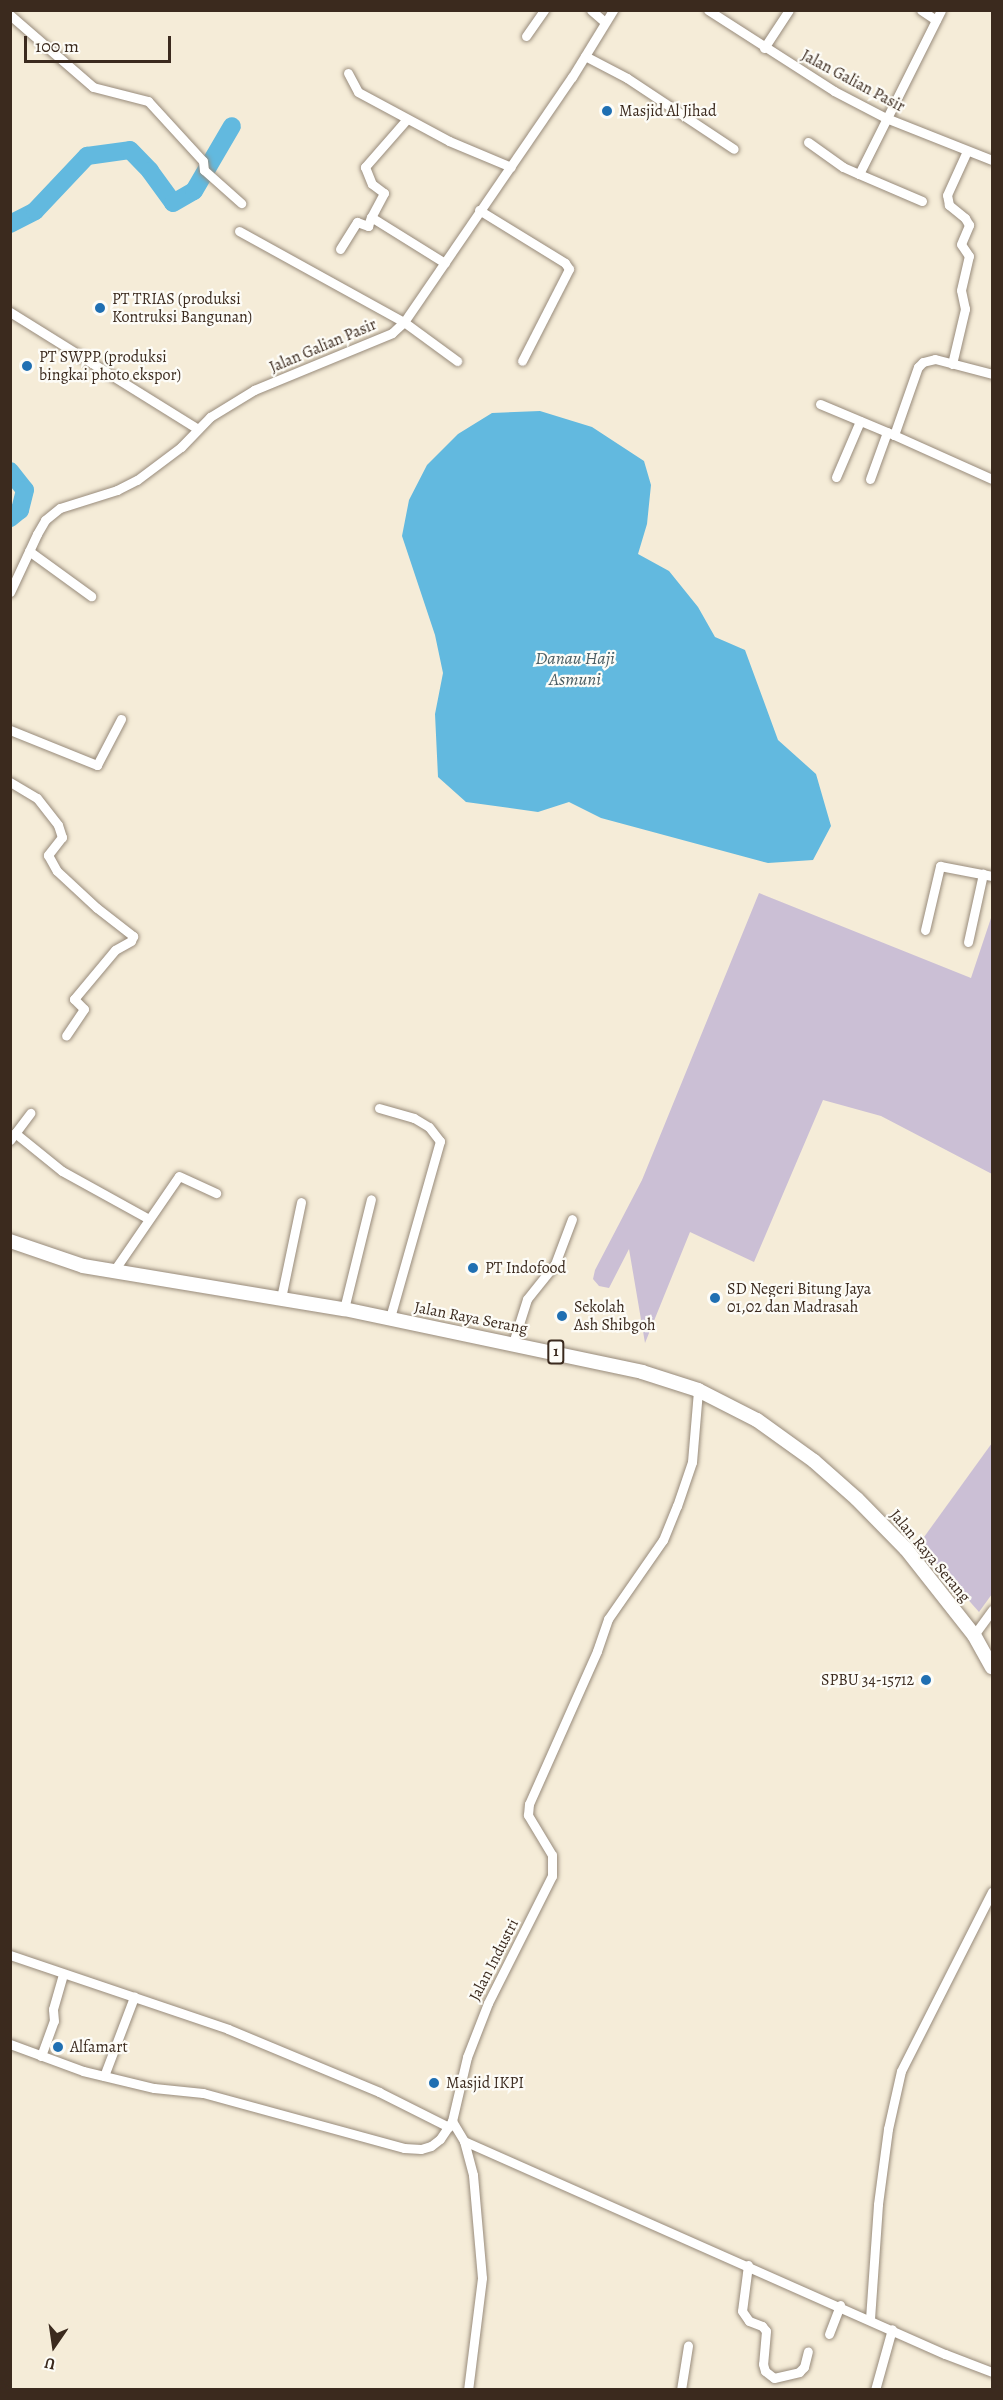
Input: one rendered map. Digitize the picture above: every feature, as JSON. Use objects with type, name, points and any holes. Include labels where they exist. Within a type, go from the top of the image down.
[{"type":"highway","name":"Jalan Raya Serang","points":[[10,1241],[83,1266],[390,1318],[642,1372],[698,1390],[757,1420],[814,1461],[857,1499],[906,1549],[974,1635],[993,1667]]},
{"type":"street","points":[[526,36],[544,10]]},
{"type":"street","points":[[591,10],[605,22]]},
{"type":"street","name":"Jalan Galian Pasir","points":[[10,592],[45,520],[60,508],[117,490],[136,480],[181,447],[196,428],[254,390],[392,333],[404,322],[585,56],[613,10]]},
{"type":"street","name":"Jalan Galian Pasir","points":[[708,10],[824,86],[886,118],[993,160]]},
{"type":"street","points":[[764,48],[789,10]]},
{"type":"street","points":[[921,10],[936,20]]},
{"type":"street","points":[[859,174],[941,10]]},
{"type":"street","points":[[10,15],[93,87],[148,100],[202,161],[206,171],[241,202]]},
{"type":"street","points":[[585,56],[627,78],[734,149]]},
{"type":"street","points":[[348,73],[358,92],[449,141],[511,166]]},
{"type":"street","points":[[340,249],[357,222],[368,226],[384,193],[371,183],[364,167],[407,119]]},
{"type":"street","points":[[808,141],[843,168],[922,201]]},
{"type":"street","points":[[952,364],[965,309],[961,290],[969,256],[961,244],[969,225],[949,205],[947,195],[967,151]]},
{"type":"street","points":[[479,210],[565,263],[569,269],[522,361]]},
{"type":"street","points":[[371,217],[445,263]]},
{"type":"street","points":[[239,231],[404,322],[457,361]]},
{"type":"street","points":[[10,312],[196,428]]},
{"type":"street","points":[[870,479],[918,366],[935,359],[993,374]]},
{"type":"street","points":[[820,404],[993,479]]},
{"type":"street","points":[[836,477],[860,421]]},
{"type":"street","points":[[29,551],[92,596]]},
{"type":"street","points":[[10,730],[97,765],[121,719]]},
{"type":"street","points":[[10,782],[37,798],[58,825],[62,837],[48,855],[57,871],[97,908],[133,936],[131,941],[115,950],[74,999],[84,1009],[66,1036]]},
{"type":"street","points":[[925,930],[940,866],[988,875],[968,942]]},
{"type":"street","points":[[379,1108],[414,1118],[429,1127],[440,1141],[390,1318]]},
{"type":"street","points":[[30,1113],[13,1136],[62,1171],[148,1219]]},
{"type":"street","points":[[113,1272],[179,1176],[216,1193]]},
{"type":"street","points":[[344,1309],[371,1199]]},
{"type":"street","points":[[281,1298],[301,1202]]},
{"type":"street","points":[[513,1343],[527,1299],[537,1290],[555,1264],[572,1219]]},
{"type":"street","name":"Jalan Industri","points":[[451,2124],[466,2057],[552,1876],[552,1855],[528,1815],[529,1804],[597,1651],[608,1619],[663,1540],[677,1506],[692,1462],[698,1390]]},
{"type":"street","points":[[974,1635],[993,1610]]},
{"type":"street","points":[[870,2319],[878,2204],[888,2129],[901,2071],[911,2046],[993,1892]]},
{"type":"street","points":[[10,1955],[254,2040],[451,2124],[464,2141],[473,2175],[482,2278],[468,2390]]},
{"type":"street","points":[[40,2056],[54,2021],[53,2009],[63,1974]]},
{"type":"street","points":[[104,2076],[134,1997]]},
{"type":"street","points":[[10,2044],[104,2076],[154,2088],[203,2094],[404,2148],[421,2149],[431,2146],[451,2124]]},
{"type":"street","points":[[464,2141],[690,2242],[993,2372]]},
{"type":"street","points":[[748,2265],[742,2311],[749,2321],[764,2328],[763,2364],[765,2371],[774,2378],[775,2390]]},
{"type":"street","points":[[829,2334],[840,2305]]},
{"type":"street","points":[[875,2390],[891,2329]]},
{"type":"street","points":[[681,2390],[688,2346]]},
{"type":"street","points":[[774,2378],[801,2370],[808,2351]]},
{"type":"shaded area","points":[[759,893],[971,978],[992,915],[992,1174],[881,1116],[823,1100],[754,1262],[690,1232],[645,1343],[629,1249],[609,1288],[599,1286],[593,1279],[595,1270],[642,1180]]},
{"type":"shaded area","points":[[992,1443],[992,1594],[979,1612],[919,1544]]},
{"type":"water","name":"Danau Haji Asmuni","points":[[540,411],[592,427],[644,461],[651,485],[647,524],[638,554],[669,571],[698,607],[715,637],[745,650],[778,740],[816,774],[831,826],[813,860],[768,863],[601,818],[569,802],[538,812],[466,802],[438,777],[435,714],[443,673],[435,635],[402,536],[409,500],[427,465],[458,434],[492,413]]},
{"type":"waterway","points":[[10,224],[35,211],[87,156],[130,150],[150,171],[173,203],[194,191],[232,126]]},
{"type":"waterway","points":[[10,471],[25,490],[20,510],[10,518]]},
{"type":"place","name":"Masjid Al Jihad","points":[[607,111]]},
{"type":"place","name":"PT TRIAS (produksi Kontruksi Bangunan)","points":[[100,308]]},
{"type":"place","name":"PT SWPP (produksi bingkai photo ekspor)","points":[[27,366]]},
{"type":"place","name":"PT Indofood","points":[[473,1268]]},
{"type":"place","name":"SD Negeri Bitung Jaya 01,02 dan Madrasah","points":[[715,1298]]},
{"type":"place","name":"Sekolah Ash Shibgoh","points":[[562,1316]]},
{"type":"place","name":"SPBU 34-15712","points":[[926,1680]]},
{"type":"place","name":"Alfamart","points":[[58,2047]]},
{"type":"place","name":"Masjid IKPI","points":[[434,2083]]}]
